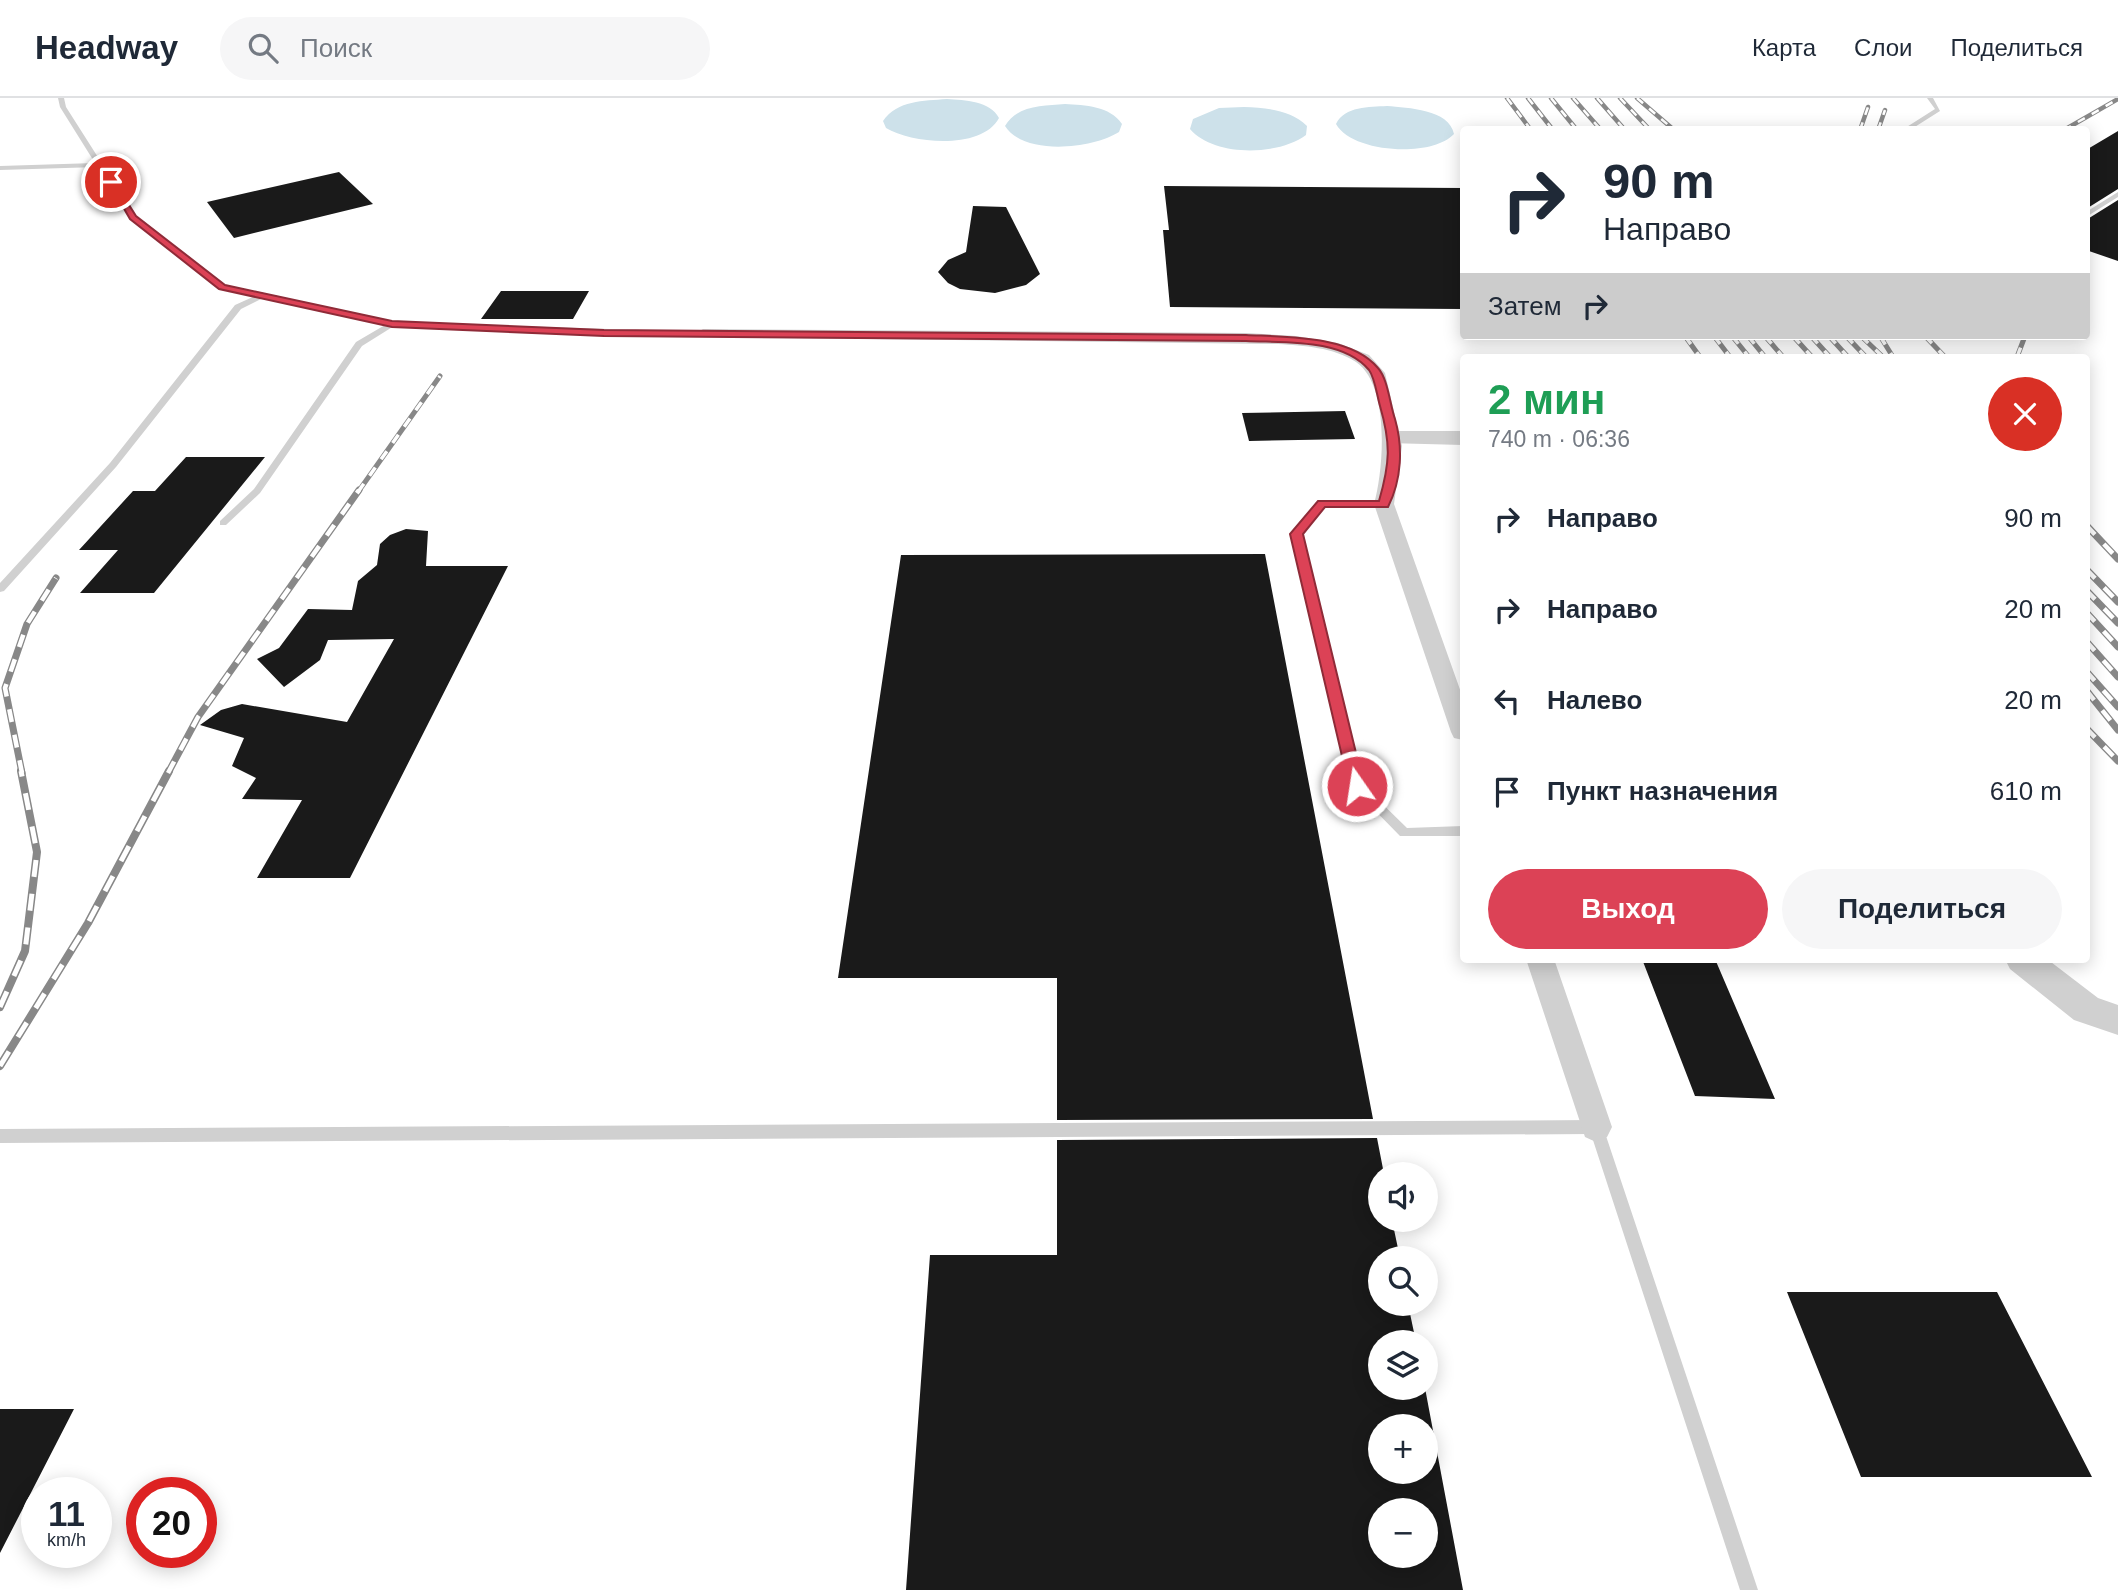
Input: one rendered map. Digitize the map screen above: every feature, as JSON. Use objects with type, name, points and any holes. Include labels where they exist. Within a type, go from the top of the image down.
[{"type":"street","points":[[704,334],[1305,341],[1348,351],[1375,370],[1395,438],[1394,469],[1384,504],[1460,723]]},
{"type":"street","points":[[1395,438],[1460,438]]},
{"type":"street","points":[[1541,963],[1595,1127]]},
{"type":"street","points":[[2027,963],[2086,1009],[2118,1020]]},
{"type":"lane","points":[[61,98],[63,107],[133,218],[222,287],[392,324],[704,334]]},
{"type":"lane","points":[[1912,126],[1938,110],[1937,103],[1930,98]]},
{"type":"lane","points":[[0,168],[99,165]]},
{"type":"lane","points":[[2090,212],[2118,194]]},
{"type":"lane","points":[[0,589],[113,465],[238,307],[261,296]]},
{"type":"lane","points":[[223,523],[257,491],[359,344],[392,324]]},
{"type":"lane","points":[[1384,504],[1322,503],[1296,534],[1357,786],[1404,833],[1460,831]]},
{"type":"lane","points":[[0,1136],[1595,1127],[1749,1590]]},
{"type":"water","points":[[947,99],[983,105],[995,112],[999,118],[990,128],[978,135],[946,141],[913,138],[886,128],[883,121],[904,105]]},
{"type":"water","points":[[1065,104],[1111,113],[1122,124],[1119,132],[1092,142],[1059,147],[1027,142],[1014,136],[1005,126],[1023,110]]},
{"type":"water","points":[[1387,106],[1416,109],[1436,115],[1451,126],[1454,134],[1429,147],[1393,149],[1358,141],[1345,134],[1336,124],[1351,111]]},
{"type":"water","points":[[1219,108],[1270,109],[1294,116],[1307,126],[1306,135],[1279,147],[1246,150],[1214,145],[1190,129],[1193,119]]},
{"type":"building","points":[[2118,131],[2118,189],[2090,206],[2090,148]]},
{"type":"building","points":[[339,172],[373,204],[234,238],[207,202]]},
{"type":"building","points":[[1164,186],[1460,188],[1460,309],[1170,307],[1163,230],[1169,230]]},
{"type":"building","points":[[2118,200],[2118,261],[2090,251],[2090,218]]},
{"type":"building","points":[[973,206],[1006,207],[1040,274],[1026,285],[995,293],[960,289],[948,283],[938,272],[948,260],[966,252]]},
{"type":"building","points":[[501,291],[589,291],[573,319],[481,319]]},
{"type":"building","points":[[1345,411],[1355,439],[1249,441],[1242,413]]},
{"type":"building","points":[[186,457],[265,457],[154,593],[80,593],[118,550],[79,550],[133,491],[155,491]]},
{"type":"building","points":[[406,529],[428,531],[426,566],[508,566],[350,878],[257,878],[302,800],[242,799],[256,778],[232,766],[244,738],[200,725],[221,710],[242,704],[347,722],[394,639],[328,640],[320,660],[284,687],[257,659],[279,648],[308,609],[352,610],[358,581],[377,565],[380,544],[390,535]]},
{"type":"building","points":[[1265,554],[1373,1119],[1057,1120],[1057,978],[838,978],[901,555]]},
{"type":"building","points":[[1644,963],[1717,963],[1775,1099],[1695,1096]]},
{"type":"building","points":[[1377,1138],[1382,1162],[1368,1162],[1368,1232],[1395,1232],[1397,1246],[1368,1246],[1368,1316],[1411,1316],[1413,1330],[1368,1330],[1368,1400],[1427,1400],[1430,1414],[1368,1414],[1368,1484],[1438,1484],[1438,1457],[1463,1590],[906,1590],[930,1255],[1057,1255],[1057,1140]]},
{"type":"building","points":[[1787,1292],[1997,1292],[2092,1477],[1861,1477]]},
{"type":"building","points":[[0,1409],[74,1409],[39,1477],[21,1477],[21,1512],[0,1553]]},
{"type":"railway","points":[[1507,98],[1528,126]]},
{"type":"railway","points":[[1528,98],[1550,126]]},
{"type":"railway","points":[[1551,98],[1574,126]]},
{"type":"railway","points":[[1573,98],[1598,126]]},
{"type":"railway","points":[[1597,98],[1622,126]]},
{"type":"railway","points":[[1620,98],[1646,126]]},
{"type":"railway","points":[[1637,98],[1669,126]]},
{"type":"railway","points":[[2071,126],[2118,99]]},
{"type":"railway","points":[[1861,126],[1868,107]]},
{"type":"railway","points":[[1879,126],[1885,110]]},
{"type":"railway","points":[[1688,340],[1698,354]]},
{"type":"railway","points":[[1717,340],[1728,354]]},
{"type":"railway","points":[[1735,340],[1747,354]]},
{"type":"railway","points":[[1751,340],[1763,354]]},
{"type":"railway","points":[[1768,340],[1780,354]]},
{"type":"railway","points":[[1797,340],[1809,354]]},
{"type":"railway","points":[[1815,340],[1827,354]]},
{"type":"railway","points":[[1833,340],[1845,354]]},
{"type":"railway","points":[[1850,340],[1863,354]]},
{"type":"railway","points":[[1865,340],[1880,354]]},
{"type":"railway","points":[[1882,340],[1891,354]]},
{"type":"railway","points":[[1929,340],[1942,354]]},
{"type":"railway","points":[[2018,354],[2023,340]]},
{"type":"railway","points":[[358,492],[440,376]]},
{"type":"railway","points":[[168,773],[198,717],[359,490]]},
{"type":"railway","points":[[2090,529],[2118,559]]},
{"type":"railway","points":[[2090,573],[2118,602]]},
{"type":"railway","points":[[22,773],[5,688],[27,624],[56,578]]},
{"type":"railway","points":[[2090,594],[2118,623]]},
{"type":"railway","points":[[2090,616],[2118,647]]},
{"type":"railway","points":[[2090,646],[2118,677]]},
{"type":"railway","points":[[2090,676],[2118,707]]},
{"type":"railway","points":[[2090,695],[2118,730]]},
{"type":"railway","points":[[2090,732],[2118,761]]},
{"type":"railway","points":[[0,1007],[25,951],[37,852],[21,771]]},
{"type":"railway","points":[[0,1066],[88,923],[169,771]]},
{"type":"route","points":[[111,182],[133,218],[222,287],[392,324],[604,333],[1246,338],[1305,341],[1348,351],[1375,370],[1395,438],[1394,469],[1384,504],[1322,503],[1296,534],[1357,786]]}]
